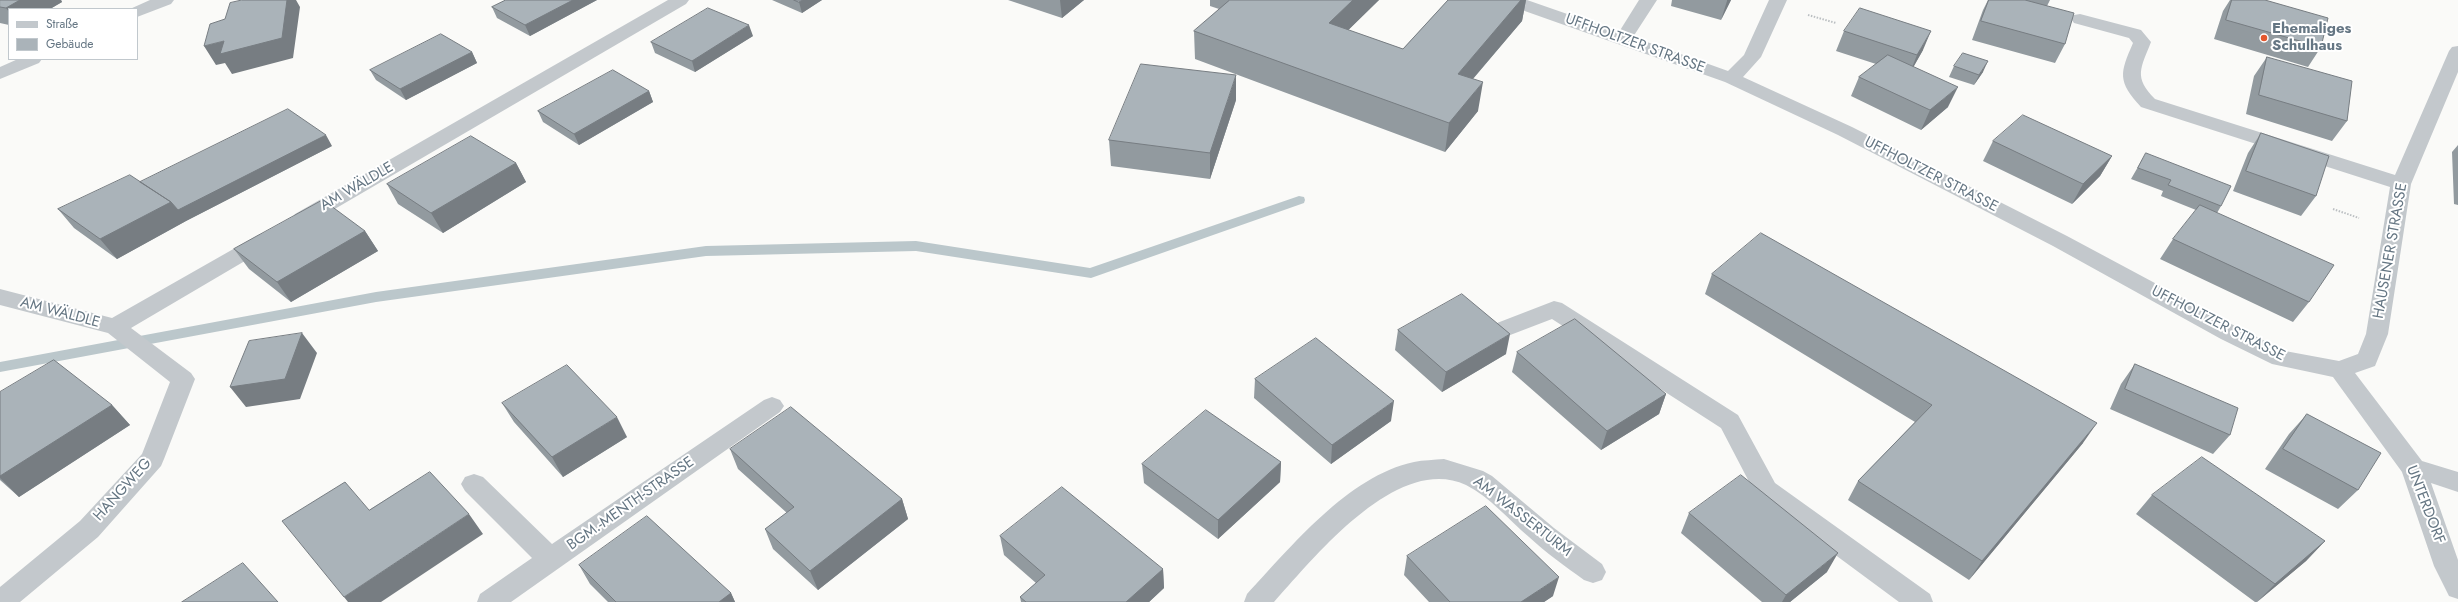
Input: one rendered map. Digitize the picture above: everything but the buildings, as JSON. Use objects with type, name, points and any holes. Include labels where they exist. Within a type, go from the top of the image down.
[{"type":"street","points":[[138,12],[164,0]]},
{"type":"street","name":"AM WÄLDLE","points":[[0,297],[115,327],[680,0]]},
{"type":"street","name":"UFFHOLTZER STRASSE","points":[[1512,0],[1731,78],[1852,135],[2060,241],[2229,333],[2280,358],[2340,370]]},
{"type":"street","points":[[1623,39],[1648,0]]},
{"type":"street","points":[[1731,78],[1752,57],[1778,0]]},
{"type":"street","points":[[2080,19],[2135,34],[2142,42],[2129,74],[2134,90],[2148,103],[2401,184]]},
{"type":"street","name":"HAUSENER STRASSE","points":[[2340,370],[2367,360],[2377,334],[2401,184],[2458,51]]},
{"type":"street","points":[[0,74],[31,60]]},
{"type":"street","points":[[1505,329],[1554,309],[1730,422],[1766,490],[1920,602]]},
{"type":"street","name":"HANGWEG","points":[[1,602],[89,529],[152,459],[183,379],[115,327]]},
{"type":"street","name":"UNTERDORF","points":[[2340,370],[2413,468],[2447,566],[2458,588]]},
{"type":"street","name":"BGM.-MENTH-STRASSE","points":[[490,602],[772,406]]},
{"type":"street","points":[[2413,468],[2458,482]]},
{"type":"street","name":"AM WASSERTURM","points":[[1257,602],[1342,514],[1370,493],[1402,476],[1428,470],[1451,469],[1473,478],[1501,497],[1539,531],[1593,572]]},
{"type":"street","points":[[474,484],[551,560]]},
{"type":"waterway","points":[[0,367],[376,297],[706,251],[916,246],[1091,273],[1299,200]]},
{"type":"place","name":"Ehemaliges Schulhaus","points":[[2264,38]]}]
